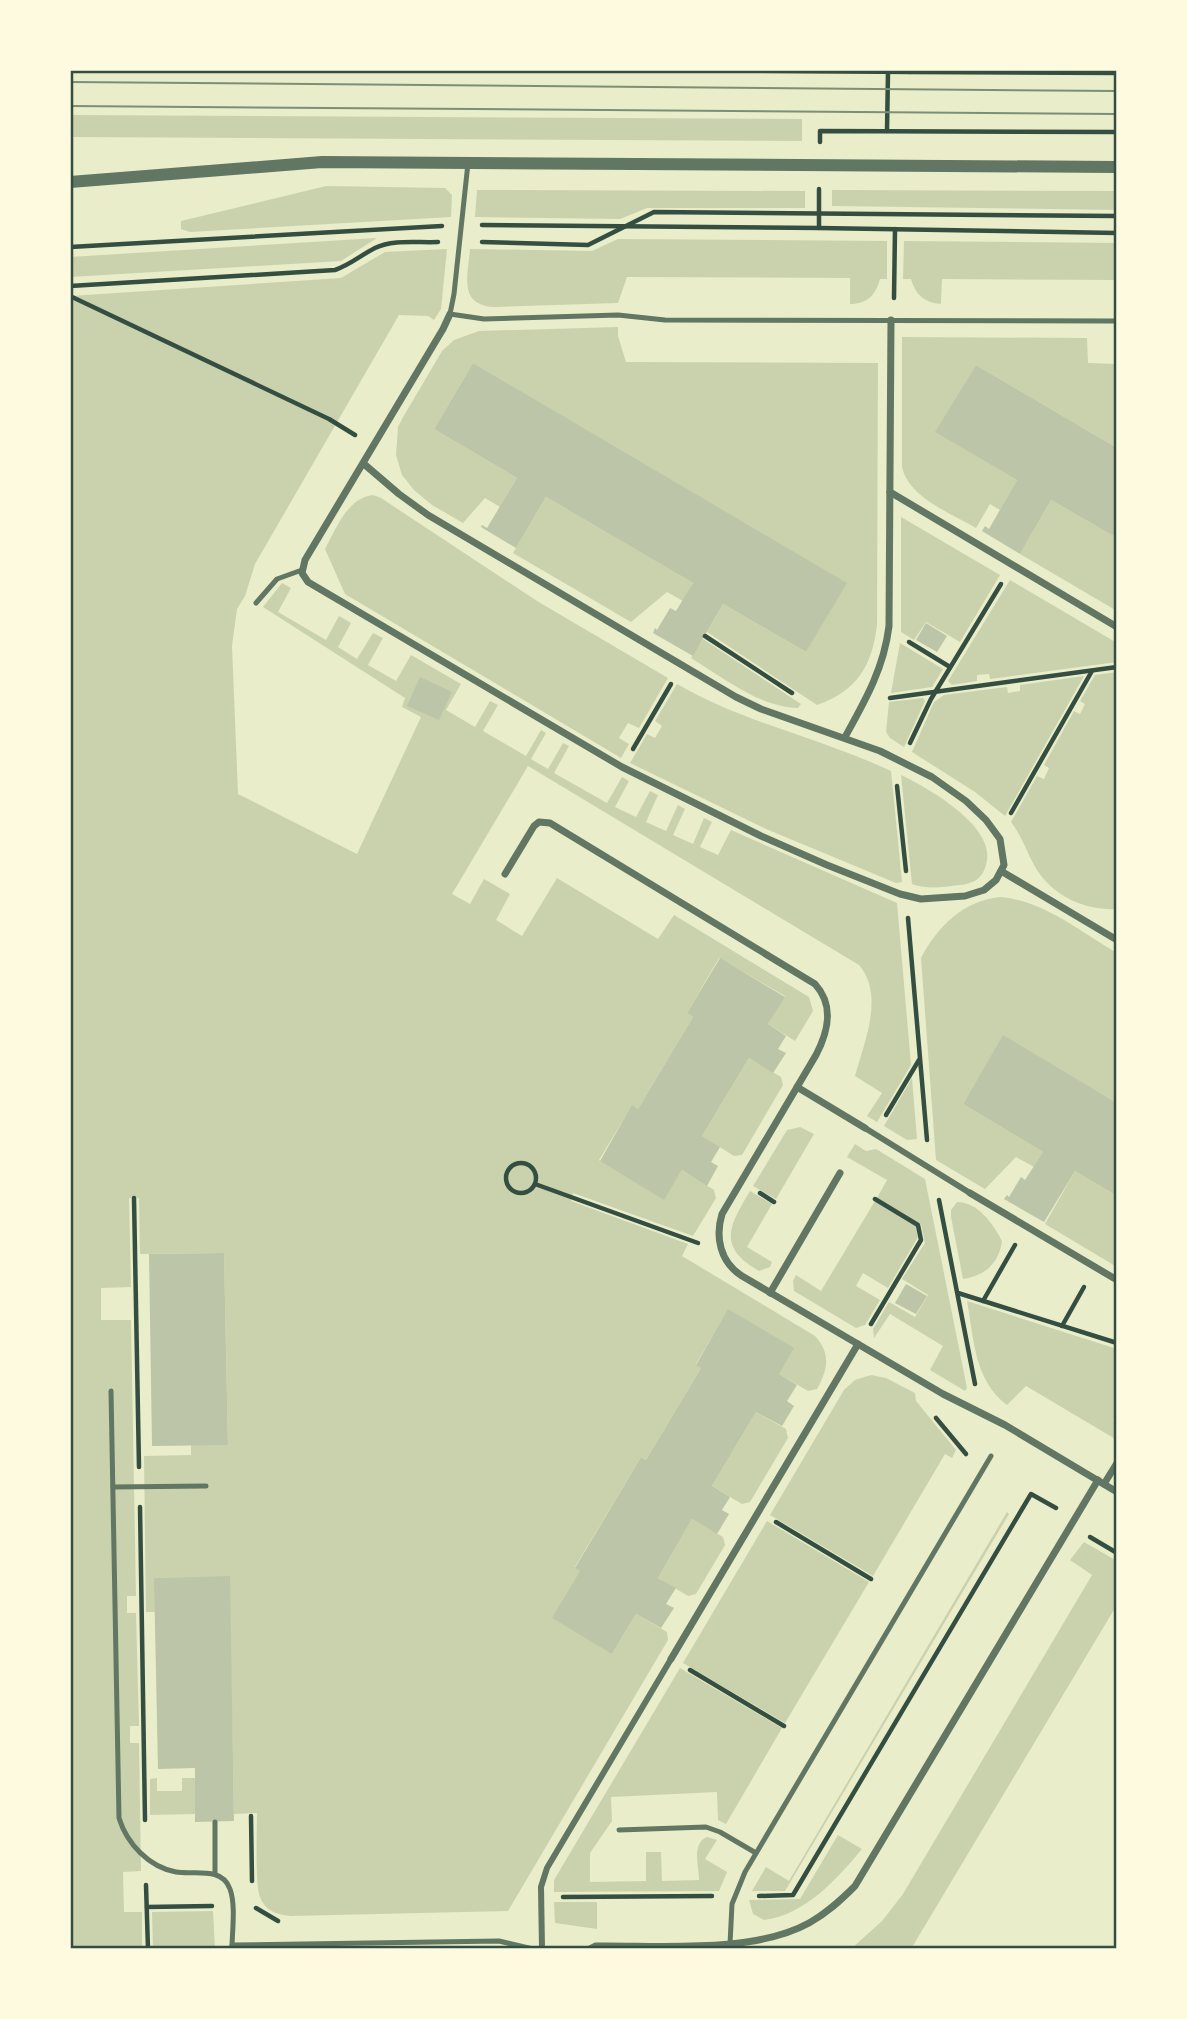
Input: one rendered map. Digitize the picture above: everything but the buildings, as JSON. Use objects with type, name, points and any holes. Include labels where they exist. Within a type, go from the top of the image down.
[{"type":"street","points":[[70,182],[308,162],[1117,167]]},
{"type":"street","points":[[364,464],[428,515],[749,704],[845,737],[898,759],[966,801],[998,835],[1003,849],[1001,872],[991,885],[974,894],[944,899],[908,896],[827,864],[761,836],[622,767],[312,585],[303,577],[305,560],[450,314]]},
{"type":"street","points":[[845,737],[881,664],[889,631],[893,321]]},
{"type":"street","points":[[890,492],[1117,627]]},
{"type":"street","points":[[505,874],[534,826],[539,822],[550,823],[815,984],[826,1002],[827,1025],[820,1047],[722,1214],[718,1231],[726,1260],[737,1273],[770,1293],[962,1404],[996,1420],[1117,1492]]},
{"type":"street","points":[[1001,872],[1117,940]]},
{"type":"street","points":[[796,1087],[1117,1280]]},
{"type":"street","points":[[770,1293],[840,1173]]},
{"type":"street","points":[[542,1949],[541,1887],[547,1868],[858,1344]]},
{"type":"street","points":[[590,1949],[596,1946],[730,1944],[776,1937],[807,1924],[833,1908],[855,1886],[1072,1525],[1117,1463]]},
{"type":"lane","points":[[468,163],[450,314],[494,319],[618,315],[665,320],[1117,321]]},
{"type":"lane","points":[[256,603],[277,579],[302,570]]},
{"type":"lane","points":[[111,1391],[118,1809],[125,1833],[146,1857],[173,1871],[215,1874],[229,1886],[232,1947],[499,1941],[533,1949]]},
{"type":"lane","points":[[730,1944],[734,1896],[756,1853],[991,1456]]},
{"type":"lane","points":[[113,1487],[206,1486]]},
{"type":"lane","points":[[215,1822],[215,1874]]},
{"type":"lane","points":[[619,1830],[706,1827],[756,1853]]},
{"type":"path","points":[[664,70],[1117,73]]},
{"type":"path","points":[[887,131],[888,72]]},
{"type":"path","points":[[820,131],[1117,132]]},
{"type":"path","points":[[70,286],[335,270],[375,248],[390,244],[460,242],[587,245],[653,212],[1117,216]]},
{"type":"path","points":[[819,228],[1117,233]]},
{"type":"path","points":[[893,321],[895,229]]},
{"type":"path","points":[[70,296],[329,419],[374,446]]},
{"type":"path","points":[[908,896],[898,759],[1012,565]]},
{"type":"path","points":[[889,631],[950,667]]},
{"type":"path","points":[[705,636],[807,703],[811,714],[810,726]]},
{"type":"path","points":[[622,767],[682,665]]},
{"type":"path","points":[[865,701],[1117,667]]},
{"type":"path","points":[[998,835],[1092,671]]},
{"type":"path","points":[[875,1134],[920,1059]]},
{"type":"path","points":[[524,1164],[535,1172],[535,1184],[526,1193],[516,1193],[507,1182],[507,1172],[514,1165],[524,1164]]},
{"type":"path","points":[[535,1184],[722,1251]]},
{"type":"path","points":[[134,1198],[148,1949]]},
{"type":"path","points":[[858,1344],[921,1240],[918,1225],[875,1199]]},
{"type":"path","points":[[983,1301],[1026,1226]]},
{"type":"path","points":[[1062,1326],[1095,1267]]},
{"type":"path","points":[[892,1288],[901,1293]]},
{"type":"path","points":[[957,1293],[1117,1343]]},
{"type":"path","points":[[920,1380],[921,1401],[981,1473]]},
{"type":"path","points":[[758,1512],[871,1579]]},
{"type":"path","points":[[1072,1525],[1117,1553]]},
{"type":"path","points":[[671,1659],[784,1726]]},
{"type":"path","points":[[251,1816],[253,1894]]},
{"type":"path","points":[[147,1907],[251,1906],[283,1922]]},
{"type":"green space","points":[[70,115],[802,119],[802,141],[70,137]]},
{"type":"green space","points":[[326,186],[445,188],[452,195],[451,217],[190,232],[181,229],[181,221]]},
{"type":"green space","points":[[477,190],[805,191],[805,208],[647,208],[620,219],[475,217]]},
{"type":"green space","points":[[832,190],[1117,191],[1117,210],[832,206]]},
{"type":"green space","points":[[377,238],[341,261],[70,277],[70,257]]},
{"type":"green space","points":[[618,239],[887,241],[887,279],[880,279],[873,294],[856,304],[850,304],[850,278],[627,277],[618,303],[494,307],[475,301],[470,295],[467,278],[470,249],[592,251]]},
{"type":"green space","points":[[904,241],[1117,243],[1117,280],[942,279],[941,304],[935,303],[921,297],[911,279],[903,279]]},
{"type":"green space","points":[[447,249],[441,309],[434,320],[428,316],[399,315],[255,564],[245,596],[237,609],[232,646],[238,794],[357,854],[421,717],[402,707],[405,698],[263,607],[282,583],[291,588],[278,612],[326,640],[339,616],[351,623],[338,647],[357,659],[373,633],[383,638],[368,665],[396,681],[411,655],[461,684],[446,710],[475,727],[490,701],[498,705],[483,731],[526,756],[541,730],[546,733],[531,759],[548,769],[563,743],[569,746],[554,773],[607,803],[622,777],[629,781],[615,807],[636,817],[650,791],[658,795],[646,822],[666,831],[678,805],[685,809],[673,835],[693,844],[704,818],[712,822],[700,847],[718,855],[731,830],[897,903],[911,1065],[877,1122],[867,1116],[882,1093],[855,1076],[872,1005],[867,977],[859,965],[528,766],[452,894],[470,904],[484,879],[510,894],[496,920],[522,936],[557,878],[658,939],[674,915],[809,997],[813,1011],[795,1041],[768,1024],[785,996],[719,958],[687,1013],[693,1017],[638,1109],[632,1106],[599,1160],[664,1199],[682,1170],[714,1190],[716,1198],[693,1236],[573,1193],[571,1201],[688,1244],[682,1256],[815,1336],[826,1355],[824,1375],[817,1389],[808,1391],[779,1374],[728,1310],[696,1364],[701,1368],[646,1460],[641,1457],[575,1567],[580,1571],[612,1654],[636,1614],[667,1632],[668,1640],[508,1911],[281,1915],[265,1906],[258,1891],[257,1813],[234,1814],[229,1577],[155,1578],[155,1612],[146,1612],[144,1456],[191,1455],[191,1445],[228,1445],[224,1253],[140,1254],[139,1198],[129,1198],[131,1287],[101,1288],[101,1320],[131,1320],[136,1596],[127,1596],[127,1613],[136,1613],[139,1726],[130,1726],[130,1743],[139,1743],[141,1871],[123,1872],[124,1912],[142,1912],[142,1949],[70,1949],[70,296],[341,278],[385,252]]},
{"type":"green space","points":[[618,327],[626,362],[878,363],[877,625],[866,665],[843,692],[817,705],[707,632],[723,604],[806,652],[846,583],[473,363],[434,429],[517,478],[500,507],[485,498],[463,523],[432,505],[414,490],[402,475],[396,455],[398,427],[442,351],[454,340],[479,331]]},
{"type":"green space","points":[[902,337],[1087,338],[1088,363],[1117,364],[1117,448],[976,365],[936,432],[1017,480],[1000,510],[990,504],[976,528],[932,504],[913,488],[906,478],[902,467]]},
{"type":"green space","points":[[373,495],[537,601],[668,678],[639,728],[628,723],[619,738],[629,744],[621,758],[345,594],[325,549],[349,508],[364,497]]},
{"type":"green space","points":[[546,497],[693,583],[683,601],[667,592],[631,622],[513,553]]},
{"type":"green space","points":[[1051,500],[1117,538],[1117,611],[1020,554]]},
{"type":"green space","points":[[901,517],[1000,575],[960,642],[926,622],[914,640],[901,632]]},
{"type":"green space","points":[[1010,580],[1117,643],[1117,662],[990,679],[989,674],[977,675],[977,681],[952,685],[948,681]]},
{"type":"green space","points":[[703,639],[801,704],[798,708],[769,703],[691,658]]},
{"type":"green space","points":[[900,643],[943,669],[932,687],[891,693]]},
{"type":"green space","points":[[1117,672],[1117,909],[1104,909],[1079,903],[1056,891],[1039,872],[1011,822],[1037,776],[1044,779],[1049,768],[1044,765],[1074,711],[1080,714],[1085,704],[1080,701],[1095,675]]},
{"type":"green space","points":[[1084,676],[1005,816],[975,792],[912,752],[934,702],[944,695],[1007,687],[1008,693],[1020,691],[1020,685]]},
{"type":"green space","points":[[677,684],[756,720],[891,771],[902,882],[896,883],[766,829],[630,763],[647,734],[655,738],[662,726],[655,721]]},
{"type":"green space","points":[[923,698],[925,701],[904,747],[886,732],[889,702]]},
{"type":"green space","points":[[901,775],[960,812],[983,839],[987,853],[985,868],[975,881],[942,887],[912,884]]},
{"type":"green space","points":[[1000,897],[1016,899],[1046,911],[1117,953],[1117,1103],[1003,1036],[963,1104],[1043,1152],[1034,1167],[1016,1157],[985,1189],[936,1160],[921,958],[935,936],[953,917],[974,904]]},
{"type":"green space","points":[[749,1058],[781,1077],[783,1085],[742,1155],[734,1156],[702,1136]]},
{"type":"green space","points":[[912,1078],[917,1139],[907,1140],[884,1126]]},
{"type":"green space","points":[[800,1127],[814,1134],[776,1199],[753,1186],[787,1130]]},
{"type":"green space","points":[[855,1144],[866,1151],[876,1149],[925,1179],[967,1388],[965,1391],[930,1370],[943,1346],[890,1314],[874,1338],[873,1329],[889,1302],[915,1317],[928,1295],[902,1279],[925,1243],[921,1224],[877,1198],[887,1180],[847,1157]]},
{"type":"green space","points":[[1075,1171],[1117,1196],[1117,1267],[1045,1224]]},
{"type":"green space","points":[[750,1191],[772,1204],[747,1247],[772,1262],[770,1267],[759,1271],[737,1253],[732,1244],[733,1225]]},
{"type":"green space","points":[[875,1201],[916,1225],[918,1237],[888,1288],[863,1273],[856,1286],[880,1300],[865,1325],[856,1328],[794,1291],[793,1281],[796,1275],[821,1291]]},
{"type":"green space","points":[[957,1202],[978,1210],[1002,1241],[998,1256],[989,1268],[978,1275],[963,1279],[951,1217],[951,1210]]},
{"type":"green space","points":[[967,1301],[1117,1349],[1117,1413],[1113,1420],[1117,1423],[1117,1440],[1026,1386],[1007,1405],[996,1395],[977,1358]]},
{"type":"green space","points":[[871,1375],[886,1378],[915,1393],[916,1401],[956,1450],[952,1458],[945,1454],[873,1576],[770,1515],[844,1390],[855,1380]]},
{"type":"green space","points":[[756,1412],[786,1429],[788,1438],[750,1502],[742,1504],[712,1486]]},
{"type":"green space","points":[[1007,1512],[1009,1514],[785,1891],[752,1891],[766,1867],[789,1881]]},
{"type":"green space","points":[[692,1519],[723,1537],[725,1545],[696,1594],[688,1596],[658,1578]]},
{"type":"green space","points":[[767,1521],[869,1582],[785,1723],[683,1663]]},
{"type":"green space","points":[[1084,1542],[1117,1561],[1117,1609],[1115,1608],[911,1949],[851,1949],[882,1921],[903,1894],[1092,1575],[1070,1560]]},
{"type":"green space","points":[[680,1668],[782,1728],[726,1824],[718,1820],[717,1792],[611,1797],[612,1821],[590,1853],[590,1882],[646,1881],[646,1852],[661,1852],[662,1881],[699,1880],[697,1850],[702,1840],[707,1837],[717,1840],[705,1859],[727,1872],[719,1891],[554,1892],[554,1880]]},
{"type":"green space","points":[[157,1778],[157,1791],[182,1791],[182,1778],[195,1778],[195,1814],[150,1815],[150,1779]]},
{"type":"green space","points":[[838,1835],[862,1849],[831,1883],[806,1903],[779,1917],[764,1920],[753,1914],[749,1900],[800,1899]]},
{"type":"green space","points":[[554,1902],[597,1902],[597,1929],[555,1923]]},
{"type":"green space","points":[[213,1911],[215,1949],[153,1949],[152,1912]]},
{"type":"tram line","points":[[70,82],[1117,91]]},
{"type":"tram line","points":[[70,106],[1117,114]]}]
